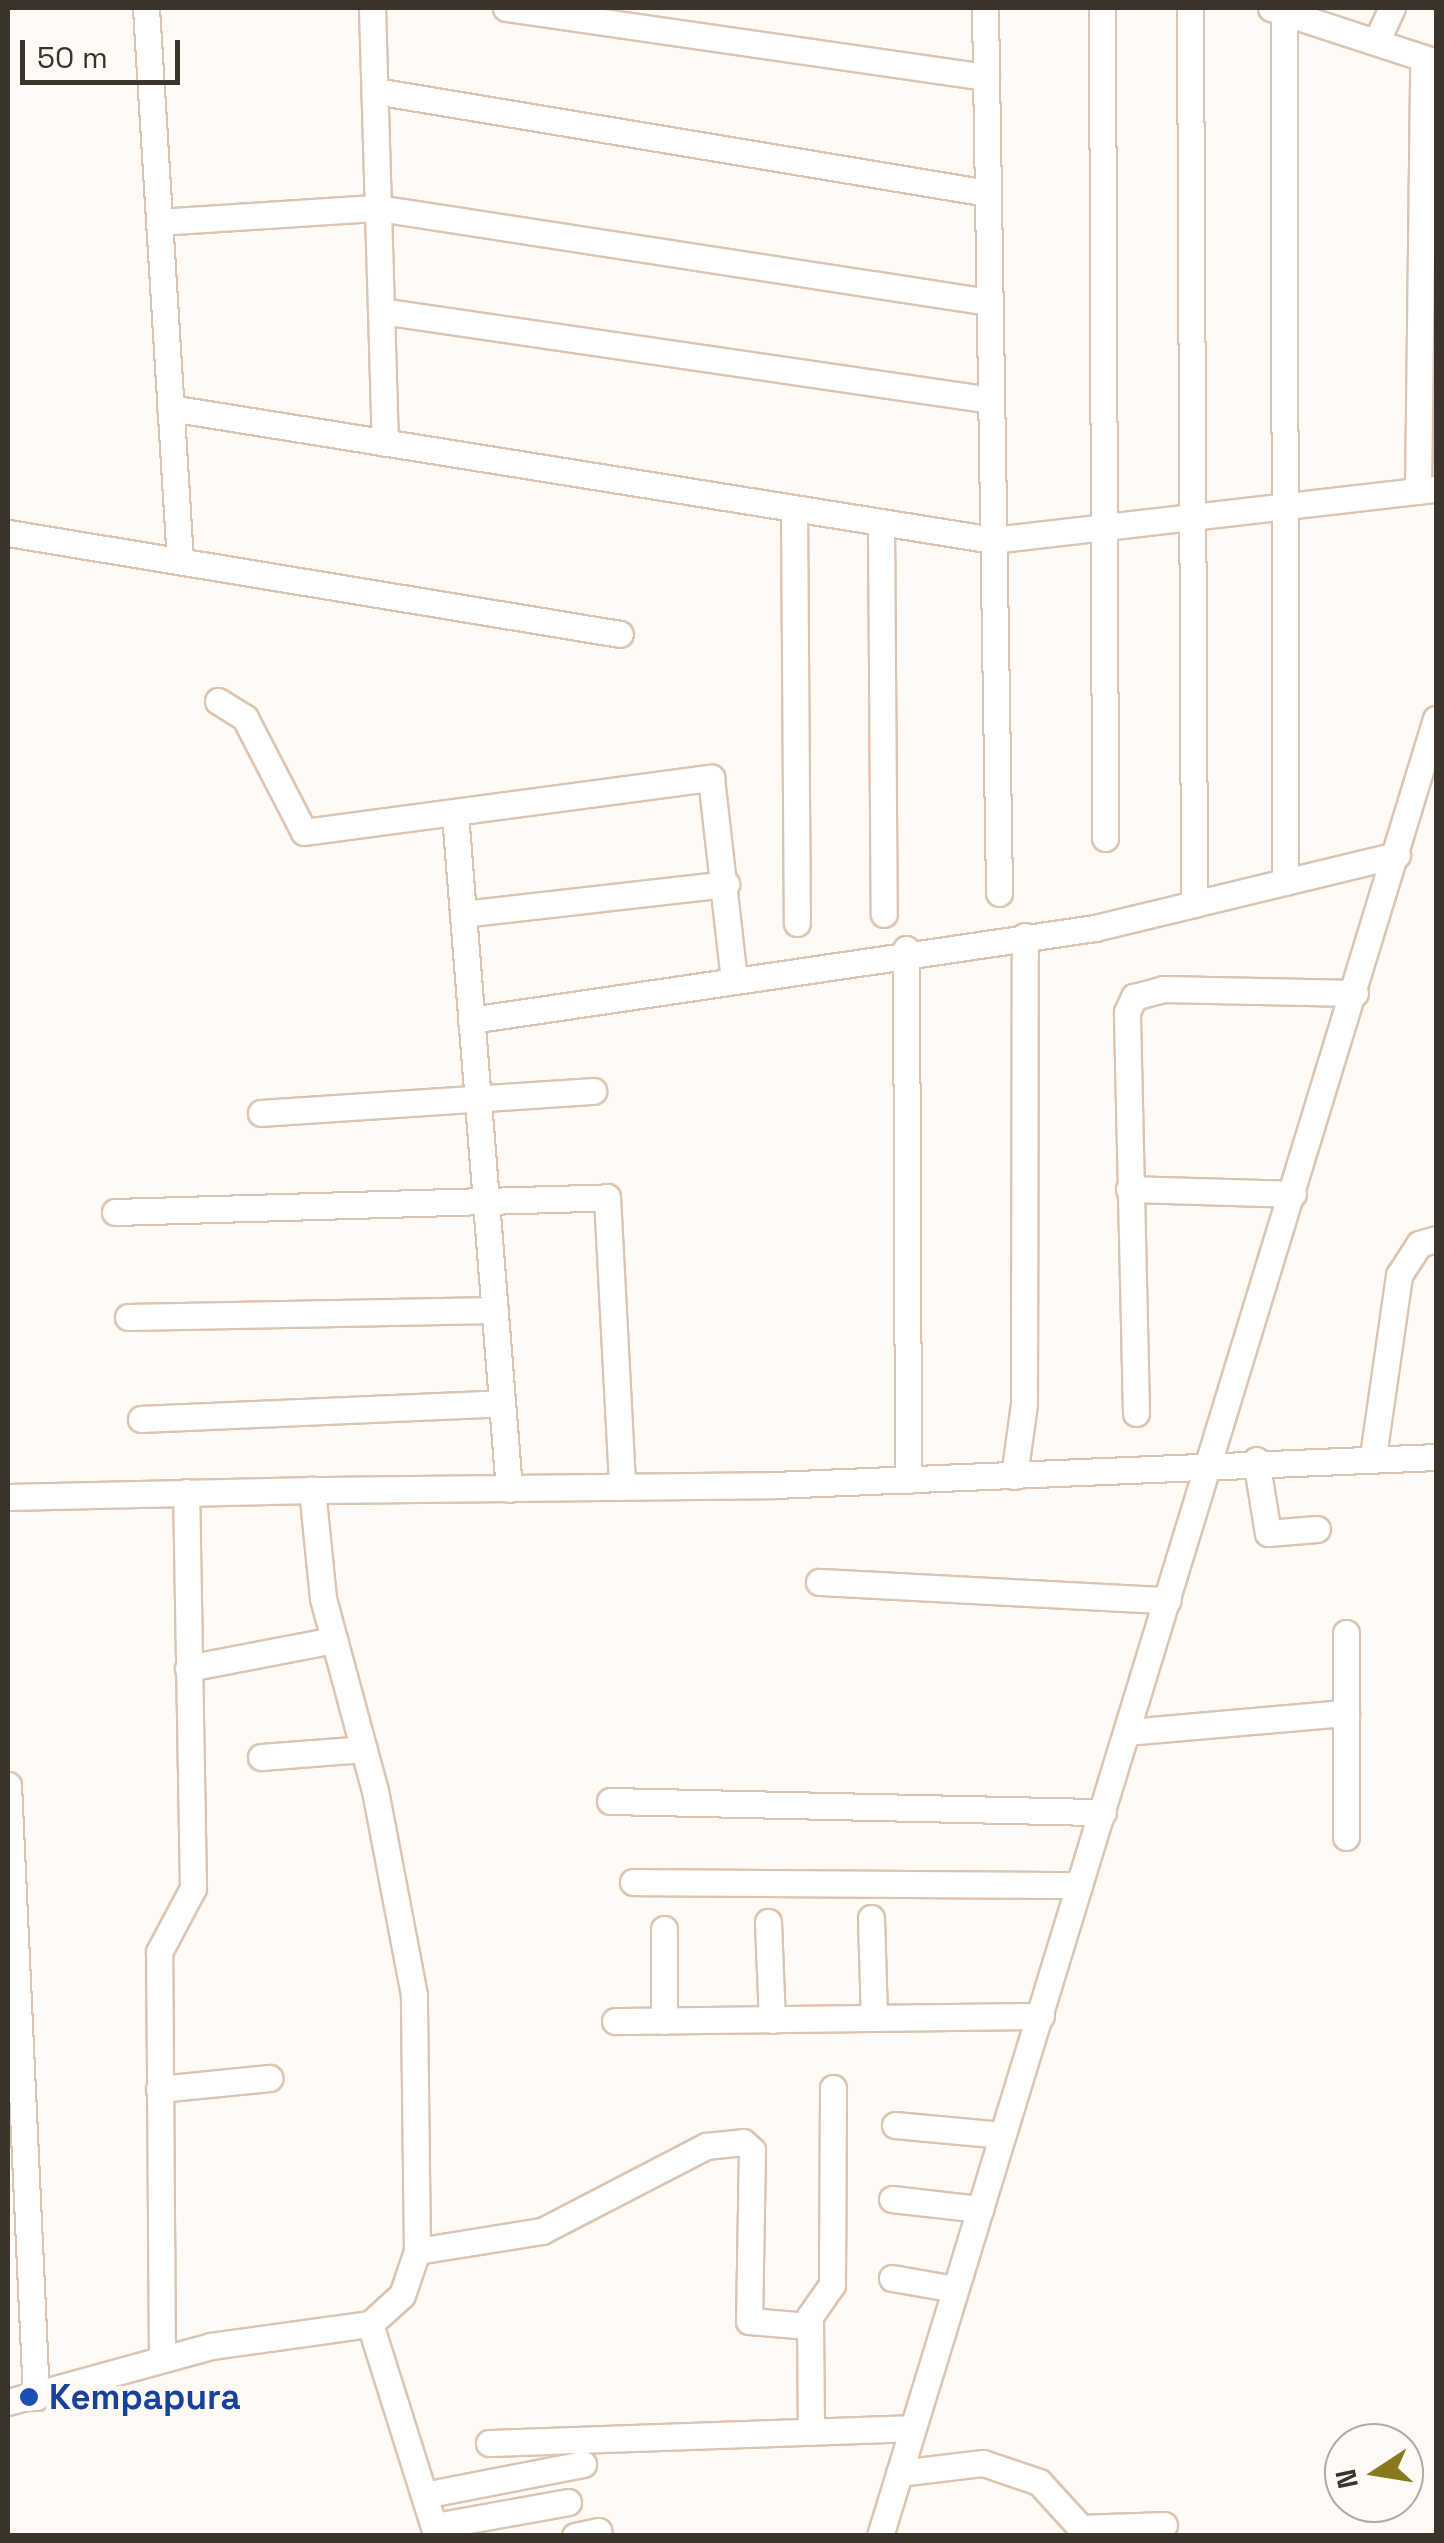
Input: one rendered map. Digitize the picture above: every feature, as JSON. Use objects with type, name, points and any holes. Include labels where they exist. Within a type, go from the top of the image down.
[{"type":"street","points":[[146,8],[180,560]]},
{"type":"street","points":[[372,8],[385,443]]},
{"type":"street","points":[[506,8],[986,77]]},
{"type":"street","points":[[984,8],[999,893]]},
{"type":"street","points":[[1102,8],[1105,838]]},
{"type":"street","points":[[1190,8],[1194,904]]},
{"type":"street","points":[[1376,42],[1392,8]]},
{"type":"street","points":[[170,408],[993,540],[1104,526],[1284,507],[1427,490],[1430,60],[1279,9],[1284,507],[1285,882]]},
{"type":"street","points":[[375,91],[988,193]]},
{"type":"street","points":[[159,222],[378,208],[990,302]]},
{"type":"street","points":[[382,312],[991,400]]},
{"type":"street","points":[[794,509],[797,923]]},
{"type":"street","points":[[881,522],[884,914]]},
{"type":"street","points":[[8,533],[620,634]]},
{"type":"street","points":[[218,700],[244,718],[304,832],[455,814],[701,775],[718,784],[734,981]]},
{"type":"street","points":[[880,2536],[1436,719]]},
{"type":"street","points":[[455,814],[510,1488]]},
{"type":"street","points":[[472,1020],[734,981],[906,950],[1025,936],[1194,904],[1397,855]]},
{"type":"street","points":[[463,914],[726,884]]},
{"type":"street","points":[[1014,1476],[1024,1404],[1025,936]]},
{"type":"street","points":[[906,950],[908,1480]]},
{"type":"street","points":[[1136,1413],[1129,1190],[1134,998],[1164,989],[1355,993]]},
{"type":"street","points":[[261,1113],[593,1091]]},
{"type":"street","points":[[1129,1190],[1293,1194]]},
{"type":"street","points":[[114,1212],[486,1204],[607,1197],[622,1487]]},
{"type":"street","points":[[1373,1456],[1399,1275],[1419,1244],[1436,1238]]},
{"type":"street","points":[[128,1316],[495,1310]]},
{"type":"street","points":[[141,1419],[502,1402]]},
{"type":"street","points":[[8,1497],[908,1480],[1212,1461],[1436,1456]]},
{"type":"street","points":[[1256,1460],[1268,1534],[1318,1529]]},
{"type":"street","points":[[8,2402],[162,2360],[370,2324],[402,2295],[416,2250],[414,1994],[364,1749],[334,1640],[312,1490]]},
{"type":"street","points":[[162,2360],[159,1952],[193,1888],[186,1492]]},
{"type":"street","points":[[818,1582],[1168,1600]]},
{"type":"street","points":[[1346,1633],[1346,1837]]},
{"type":"street","points":[[188,1668],[334,1640]]},
{"type":"street","points":[[1127,1732],[1346,1713]]},
{"type":"street","points":[[260,1757],[364,1749]]},
{"type":"street","points":[[8,1786],[36,2396]]},
{"type":"street","points":[[610,1801],[1103,1812]]},
{"type":"street","points":[[633,1882],[1080,1885]]},
{"type":"street","points":[[871,1918],[874,2018]]},
{"type":"street","points":[[768,1922],[772,2020]]},
{"type":"street","points":[[664,1929],[664,2021]]},
{"type":"street","points":[[615,2021],[1042,2016]]},
{"type":"street","points":[[159,2089],[269,2078]]},
{"type":"street","points":[[812,2432],[809,2326],[832,2285],[834,2088]]},
{"type":"street","points":[[894,2125],[1003,2135]]},
{"type":"street","points":[[416,2250],[542,2231],[706,2146],[743,2142],[752,2150],[746,2313],[756,2325],[809,2326]]},
{"type":"street","points":[[892,2199],[980,2209]]},
{"type":"street","points":[[892,2278],[955,2288]]},
{"type":"street","points":[[370,2324],[429,2494],[436,2530],[568,2502]]},
{"type":"street","points":[[489,2444],[911,2428]]},
{"type":"street","points":[[899,2473],[982,2462],[1039,2482],[1080,2528],[1164,2525]]},
{"type":"street","points":[[429,2494],[584,2464]]},
{"type":"place","name":"Kempapura","points":[[29,2397]]}]
